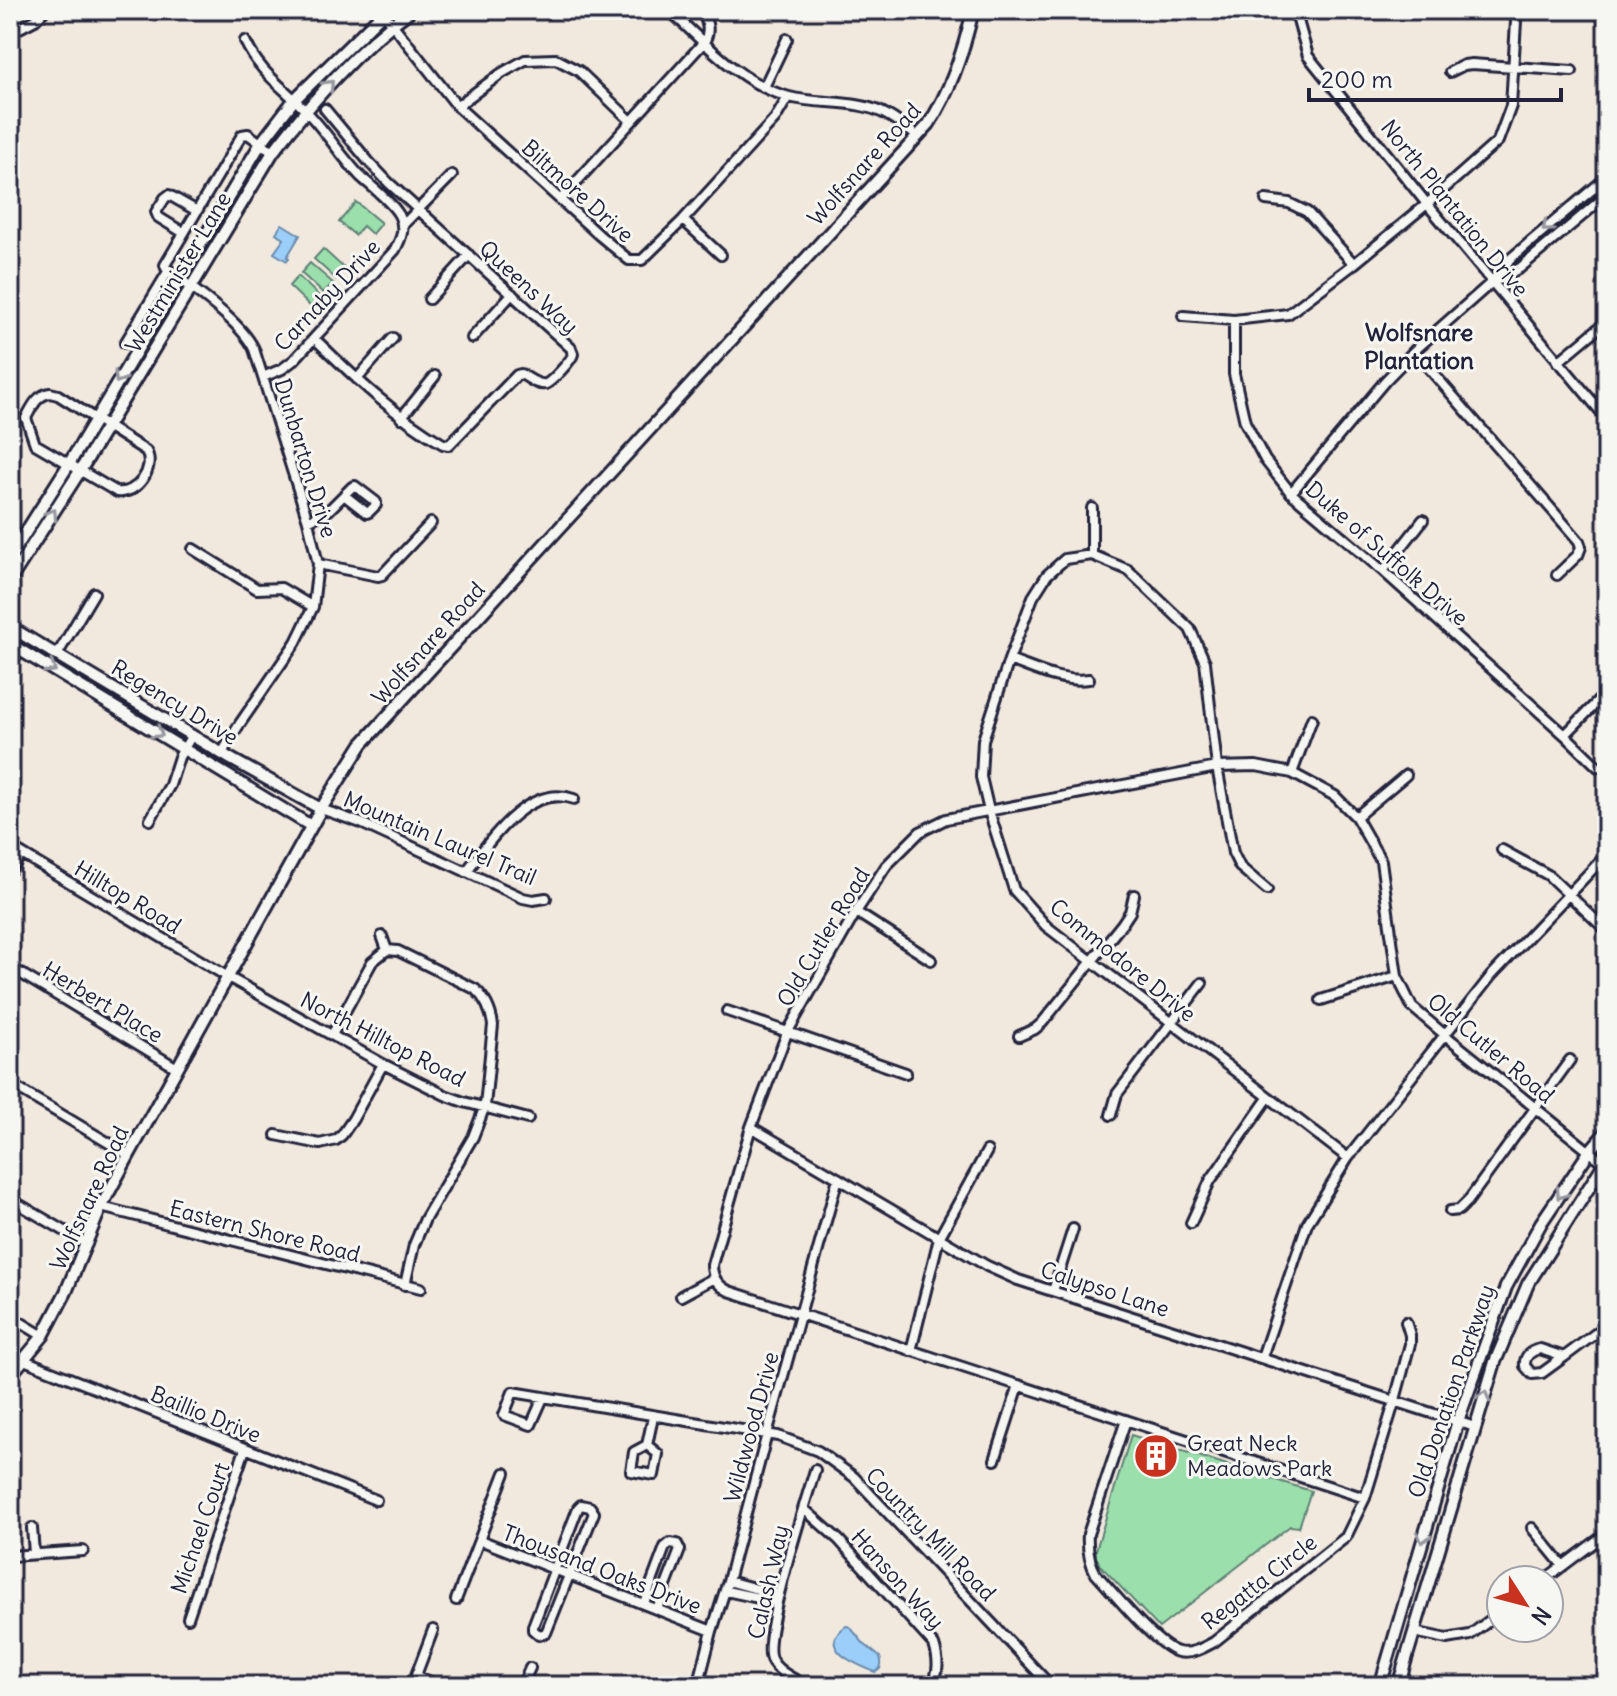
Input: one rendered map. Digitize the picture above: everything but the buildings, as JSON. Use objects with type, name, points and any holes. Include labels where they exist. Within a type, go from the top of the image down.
[{"type":"street","points":[[10,33],[35,20],[45,10]]},
{"type":"street","name":"Westminister Lane","points":[[101,422],[192,287],[273,152],[353,59],[411,10]]},
{"type":"street","points":[[669,10],[742,75],[764,87],[788,97],[873,108],[918,137]]},
{"type":"street","points":[[677,17],[690,10]]},
{"type":"street","points":[[560,200],[704,42],[708,26],[702,10]]},
{"type":"street","name":"Wolfsnare Road","points":[[10,1376],[43,1336],[66,1292],[101,1207],[129,1155],[311,826],[362,744],[929,124],[956,71],[973,10]]},
{"type":"street","name":"North Plantation Drive","points":[[1295,10],[1308,56],[1607,419]]},
{"type":"street","points":[[1183,316],[1234,320],[1288,314],[1427,204],[1498,141],[1511,106],[1516,21],[1513,10]]},
{"type":"street","name":"Westminister Lane","points":[[10,580],[179,278],[261,143],[294,100],[383,11]]},
{"type":"street","name":"Biltmore Drive","points":[[383,11],[457,106],[629,260],[642,260],[683,220],[775,119],[788,97]]},
{"type":"street","points":[[764,87],[787,39]]},
{"type":"street","name":"Carnaby Drive","points":[[245,41],[259,67],[306,111],[358,174],[398,213],[402,226],[395,250],[315,339],[282,369],[263,377]]},
{"type":"street","points":[[457,106],[525,60],[556,59],[579,71],[631,121]]},
{"type":"street","points":[[1450,72],[1472,64],[1572,71]]},
{"type":"street","name":"Queens Way","points":[[315,339],[401,418],[449,445],[517,375],[544,384],[550,382],[571,359],[573,352],[369,162],[325,109]]},
{"type":"street","points":[[125,343],[169,270],[166,262],[242,135],[248,134],[273,152]]},
{"type":"street","points":[[358,174],[369,162]]},
{"type":"street","name":"Carnaby Drive","points":[[402,226],[452,175]]},
{"type":"street","points":[[1291,493],[1414,351],[1492,282],[1510,259],[1607,177]]},
{"type":"street","points":[[184,233],[158,217],[156,212],[169,195],[197,211]]},
{"type":"street","points":[[1492,282],[1520,268],[1607,195]]},
{"type":"street","points":[[1266,200],[1289,203],[1307,212],[1354,264]]},
{"type":"street","points":[[683,220],[721,255]]},
{"type":"street","points":[[429,299],[469,255]]},
{"type":"street","name":"Dunbarton Drive","points":[[169,270],[247,335],[308,521],[318,564],[313,607],[296,642],[239,725],[223,772]]},
{"type":"street","points":[[472,338],[512,294]]},
{"type":"street","name":"Duke of Suffolk Drive","points":[[1234,320],[1234,374],[1245,422],[1265,460],[1291,493],[1383,571],[1598,767]]},
{"type":"street","points":[[1558,362],[1607,321]]},
{"type":"street","points":[[357,379],[393,338]]},
{"type":"street","points":[[1414,351],[1579,541],[1581,547],[1578,555],[1557,575]]},
{"type":"street","points":[[401,418],[435,376]]},
{"type":"street","points":[[50,393],[101,422],[146,451],[150,462],[147,470],[135,488],[128,492],[121,493],[35,444],[25,420],[38,398],[50,393]]},
{"type":"street","name":"Westminister Lane","points":[[10,557],[75,467]]},
{"type":"street","points":[[308,521],[329,510],[344,495]]},
{"type":"street","points":[[1092,508],[1092,555],[1128,570],[1190,629],[1205,662],[1217,767],[1233,853],[1240,867],[1267,890]]},
{"type":"street","points":[[1383,571],[1423,520]]},
{"type":"street","points":[[318,564],[382,575],[431,523]]},
{"type":"street","points":[[193,549],[257,589],[281,588],[313,607]]},
{"type":"street","name":"Commodore Drive","points":[[1092,555],[1065,559],[1047,575],[1033,597],[983,740],[981,777],[1014,890],[1046,926],[1348,1158]]},
{"type":"street","points":[[57,655],[94,593]]},
{"type":"street","name":"Regency Drive","points":[[10,627],[321,809]]},
{"type":"street","name":"Regency Drive","points":[[10,644],[311,826]]},
{"type":"street","points":[[1009,660],[1061,679],[1089,679]]},
{"type":"street","points":[[91,692],[98,680]]},
{"type":"street","points":[[1565,735],[1607,692]]},
{"type":"street","points":[[1292,773],[1312,719]]},
{"type":"street","points":[[150,820],[170,785],[179,757],[192,735]]},
{"type":"street","name":"Old Cutler Road","points":[[714,1278],[712,1265],[751,1127],[787,1033],[886,866],[920,832],[946,819],[1217,767],[1256,766],[1292,773],[1335,796],[1356,817],[1381,861],[1397,976],[1412,1007],[1535,1109],[1606,1163]]},
{"type":"street","points":[[1356,817],[1406,775]]},
{"type":"street","points":[[466,872],[501,830],[530,803],[560,795],[574,799]]},
{"type":"street","name":"Mountain Laurel Trail","points":[[321,809],[361,823],[523,898],[546,898]]},
{"type":"street","name":"Hilltop Road","points":[[10,847],[228,977]]},
{"type":"street","points":[[1502,850],[1548,875],[1607,931]]},
{"type":"street","points":[[10,871],[22,854]]},
{"type":"street","points":[[1262,1357],[1307,1224],[1348,1158],[1491,976],[1607,854]]},
{"type":"street","points":[[1019,1036],[1042,1023],[1092,962],[1130,912],[1134,895]]},
{"type":"street","points":[[856,912],[931,960]]},
{"type":"street","points":[[382,936],[387,950]]},
{"type":"street","points":[[332,1035],[372,962],[387,950],[398,951],[428,964],[475,989],[483,996],[492,1015],[485,1106],[473,1137],[425,1219],[414,1245],[405,1285]]},
{"type":"street","name":"Herbert Place","points":[[10,967],[177,1068]]},
{"type":"street","points":[[1321,1000],[1397,976]]},
{"type":"street","name":"North Hilltop Road","points":[[228,977],[445,1095],[528,1119]]},
{"type":"street","points":[[1111,1115],[1117,1094],[1202,983]]},
{"type":"street","points":[[727,1011],[906,1073]]},
{"type":"street","points":[[1450,1211],[1459,1210],[1468,1201],[1570,1060]]},
{"type":"street","points":[[276,1135],[320,1144],[336,1140],[353,1119],[383,1064]]},
{"type":"street","points":[[10,1084],[129,1155]]},
{"type":"street","points":[[1191,1223],[1210,1181],[1268,1098]]},
{"type":"street","name":"Calypso Lane","points":[[751,1127],[996,1271],[1475,1427]]},
{"type":"street","name":"Old Donation Parkway","points":[[1380,1686],[1458,1421],[1506,1287],[1541,1223],[1607,1131]]},
{"type":"street","points":[[911,1351],[939,1238],[987,1151]]},
{"type":"street","name":"Old Donation Parkway","points":[[1398,1686],[1495,1362],[1528,1284],[1606,1163]]},
{"type":"street","name":"Wildwood Drive","points":[[698,1686],[838,1178]]},
{"type":"street","points":[[10,1199],[87,1244]]},
{"type":"street","name":"Eastern Shore Road","points":[[101,1207],[421,1288]]},
{"type":"street","points":[[1053,1291],[1073,1229]]},
{"type":"street","points":[[681,1296],[714,1278],[729,1291],[1365,1498]]},
{"type":"street","points":[[10,1316],[43,1336]]},
{"type":"street","name":"Regatta Circle","points":[[1126,1420],[1088,1534],[1088,1555],[1096,1574],[1163,1645],[1180,1652],[1199,1649],[1214,1642],[1346,1537],[1365,1498],[1395,1400],[1410,1344],[1406,1322]]},
{"type":"street","points":[[1564,1357],[1607,1325]]},
{"type":"street","name":"Baillio Drive","points":[[24,1360],[376,1500]]},
{"type":"street","points":[[995,1460],[1019,1385]]},
{"type":"street","name":"Country Mill Road","points":[[543,1398],[531,1425],[504,1415],[513,1392],[767,1434],[818,1451],[854,1477],[1051,1686]]},
{"type":"street","points":[[647,1445],[653,1417]]},
{"type":"street","name":"Michael Court","points":[[188,1618],[245,1449]]},
{"type":"street","name":"Calash Way","points":[[806,1686],[780,1670],[771,1659],[769,1643],[778,1598],[815,1470]]},
{"type":"street","points":[[456,1600],[505,1473]]},
{"type":"street","points":[[587,1505],[594,1513],[569,1575],[546,1633],[539,1635],[533,1626],[578,1508],[587,1505]]},
{"type":"street","name":"Hanson Way","points":[[804,1509],[839,1540],[934,1645],[938,1668],[932,1686]]},
{"type":"street","points":[[32,1528],[34,1553]]},
{"type":"street","points":[[1532,1528],[1561,1564]]},
{"type":"street","points":[[1565,1564],[1607,1533]]},
{"type":"street","name":"Thousand Oaks Drive","points":[[480,1540],[712,1631]]},
{"type":"street","points":[[644,1603],[665,1547],[674,1543],[680,1550],[657,1609]]},
{"type":"street","points":[[10,1556],[83,1551]]},
{"type":"street","points":[[728,1581],[778,1598]]},
{"type":"street","points":[[726,1591],[778,1598]]},
{"type":"street","points":[[1414,1632],[1447,1639],[1470,1635],[1485,1624]]},
{"type":"street","points":[[412,1686],[433,1630]]},
{"type":"street","points":[[522,1686],[530,1668]]},
{"type":"street","points":[[416,1676],[440,1686]]},
{"type":"green space","points":[[356,202],[381,223],[372,234],[363,226],[355,235],[339,222]]},
{"type":"green space","points":[[323,249],[345,269],[336,279],[314,259]]},
{"type":"green space","points":[[310,263],[333,283],[323,293],[301,273]]},
{"type":"green space","points":[[298,276],[320,297],[311,307],[289,286]]},
{"type":"green space","points":[[1131,1435],[1311,1491],[1299,1527],[1290,1526],[1159,1628],[1096,1557]]},
{"type":"water","points":[[282,224],[300,235],[287,261],[274,253],[284,239],[276,233]]},
{"type":"water","points":[[846,1626],[880,1657],[879,1670],[875,1672],[858,1665],[836,1648],[838,1634]]},
{"type":"place","name":"Great Neck Meadows Park","points":[[1156,1456]]},
{"type":"district","name":"Wolfsnare Plantation","points":[[1419,346]]}]
